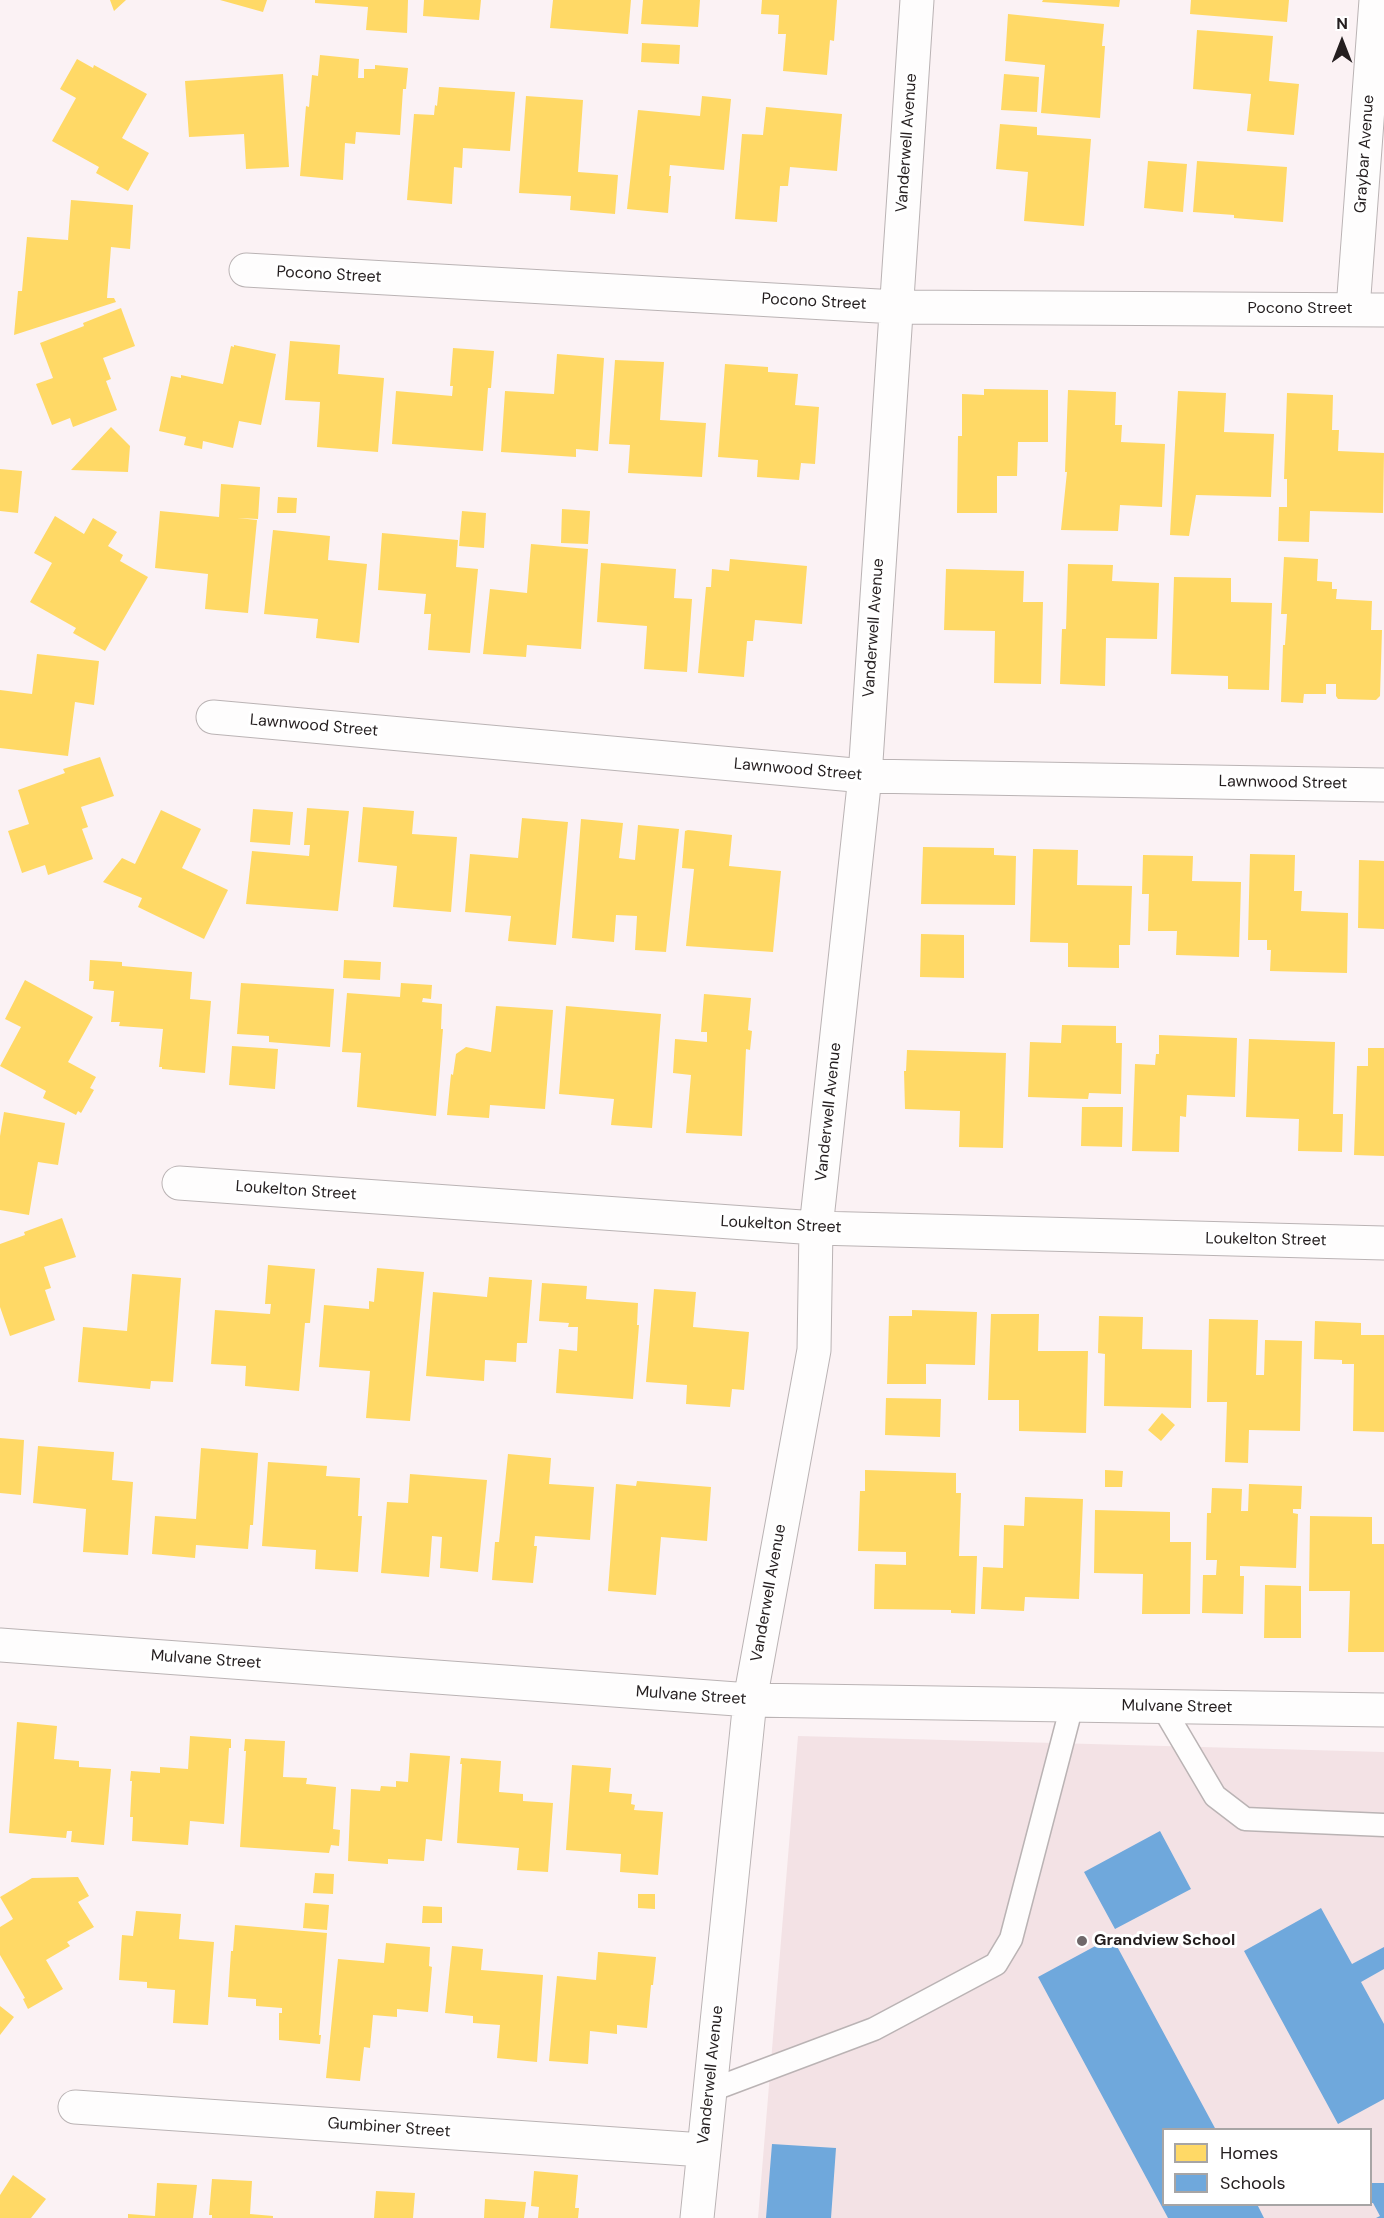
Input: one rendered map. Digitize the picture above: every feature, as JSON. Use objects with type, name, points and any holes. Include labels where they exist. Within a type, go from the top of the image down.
[{"type":"street","name":"Vanderwell Avenue","points":[[698,2218],[703,2150],[750,1701],[813,1350],[816,1228],[865,776],[916,0]]},
{"type":"street","name":"Graybar Avenue","points":[[1369,310],[1376,0]]},
{"type":"street","name":"Pocono Street","points":[[246,270],[896,307],[1369,310]]},
{"type":"street","name":"Lawnwood Street","points":[[213,717],[865,776],[1384,785]]},
{"type":"street","name":"Loukelton Street","points":[[178,1183],[816,1228],[1384,1242]]},
{"type":"street","name":"Mulvane Street","points":[[0,1645],[750,1701],[1384,1710]]},
{"type":"street","name":"Gumbiner Street","points":[[75,2107],[703,2150]]},
{"type":"lane","points":[[709,2091],[874,2029],[996,1964],[1011,1939],[1072,1705]]},
{"type":"lane","points":[[1162,1706],[1215,1796],[1245,1819],[1384,1825]]},
{"type":"shaded area","name":"Grandview School","points":[[798,1736],[1384,1752],[1384,2218],[758,2218]]},
{"type":"building: Homes","points":[[110,0],[126,0],[114,11]]},
{"type":"building: Homes","points":[[220,0],[267,0],[263,12]]},
{"type":"building: Homes","points":[[315,0],[408,0],[407,33],[366,30],[368,7],[315,3]]},
{"type":"building: Homes","points":[[424,0],[481,0],[479,20],[423,16]]},
{"type":"building: Homes","points":[[553,0],[631,0],[628,34],[550,28]]},
{"type":"building: Homes","points":[[643,0],[700,0],[698,27],[641,24]]},
{"type":"building: Homes","points":[[762,0],[837,0],[834,41],[830,40],[827,75],[783,71],[786,34],[778,34],[779,15],[761,14]]},
{"type":"building: Homes","points":[[1043,0],[1120,0],[1119,7],[1042,2]]},
{"type":"building: Homes","points":[[1191,0],[1289,0],[1287,22],[1190,14]]},
{"type":"building: Homes","points":[[1008,14],[1104,24],[1102,46],[1105,46],[1100,118],[1041,113],[1045,65],[1005,61]]},
{"type":"building: Homes","points":[[1197,30],[1273,36],[1269,81],[1299,84],[1294,135],[1247,131],[1251,94],[1193,89]]},
{"type":"building: Homes","points":[[642,43],[680,45],[679,64],[641,62]]},
{"type":"building: Homes","points":[[320,55],[359,59],[358,78],[364,78],[364,69],[375,69],[375,65],[408,68],[406,89],[403,89],[400,135],[356,132],[355,144],[345,143],[343,180],[300,176],[306,106],[309,107],[312,75],[318,76]]},
{"type":"building: Homes","points":[[77,59],[93,68],[94,65],[147,94],[122,138],[149,153],[128,191],[96,173],[99,167],[52,141],[76,98],[60,89]]},
{"type":"building: Homes","points":[[283,74],[289,167],[246,169],[244,134],[189,137],[185,81]]},
{"type":"building: Homes","points":[[1004,74],[1039,77],[1037,112],[1001,110]]},
{"type":"building: Homes","points":[[439,87],[515,92],[510,151],[463,148],[462,168],[454,167],[452,204],[407,200],[414,114],[434,115]]},
{"type":"building: Homes","points":[[526,96],[583,100],[578,172],[618,175],[615,214],[570,210],[571,196],[519,193]]},
{"type":"building: Homes","points":[[702,96],[731,99],[724,170],[670,165],[668,213],[627,209],[638,110],[700,116]]},
{"type":"building: Homes","points":[[766,107],[842,114],[837,171],[790,167],[788,186],[780,186],[777,222],[735,219],[742,134],[763,135]]},
{"type":"building: Homes","points":[[1000,124],[1037,127],[1037,135],[1091,139],[1084,226],[1024,221],[1028,172],[996,169]]},
{"type":"building: Homes","points":[[1148,161],[1187,164],[1183,212],[1144,208]]},
{"type":"building: Homes","points":[[1197,161],[1287,167],[1283,222],[1193,212]]},
{"type":"building: Homes","points":[[71,200],[133,205],[130,249],[111,247],[107,298],[114,298],[116,302],[14,335],[18,291],[22,291],[27,237],[68,240]]},
{"type":"building: Homes","points":[[121,308],[135,346],[103,358],[111,379],[106,381],[117,410],[73,427],[70,418],[52,425],[36,384],[53,378],[40,343],[84,326],[83,323]]},
{"type":"building: Homes","points":[[290,341],[340,345],[338,374],[384,378],[378,452],[317,447],[320,402],[285,400]]},
{"type":"building: Homes","points":[[234,345],[276,354],[261,425],[239,421],[233,448],[203,441],[202,449],[184,445],[186,437],[159,431],[171,376],[181,378],[181,375],[223,384],[231,346],[234,347]]},
{"type":"building: Homes","points":[[453,348],[494,351],[491,388],[488,388],[483,451],[392,444],[396,391],[452,396],[453,386],[450,386]]},
{"type":"building: Homes","points":[[557,354],[604,358],[598,451],[576,449],[576,457],[501,452],[505,391],[554,394]]},
{"type":"building: Homes","points":[[615,360],[664,362],[660,420],[706,423],[702,477],[628,473],[630,445],[609,444]]},
{"type":"building: Homes","points":[[725,364],[768,367],[768,372],[798,374],[795,405],[819,407],[815,464],[801,463],[799,480],[757,477],[758,460],[718,457]]},
{"type":"building: Homes","points":[[984,389],[1048,390],[1048,442],[1018,442],[1017,476],[997,476],[997,513],[957,513],[958,436],[962,436],[962,394],[984,395]]},
{"type":"building: Homes","points":[[1068,390],[1116,392],[1115,425],[1122,425],[1121,442],[1165,444],[1162,507],[1120,505],[1118,531],[1061,530],[1067,472],[1065,472]]},
{"type":"building: Homes","points":[[1178,391],[1226,393],[1224,432],[1274,434],[1271,497],[1196,495],[1189,536],[1170,535]]},
{"type":"building: Homes","points":[[1287,393],[1333,395],[1332,430],[1339,430],[1338,451],[1384,453],[1383,513],[1310,511],[1309,542],[1278,541],[1279,507],[1287,507],[1287,479],[1284,479]]},
{"type":"building: Homes","points":[[111,427],[130,446],[128,472],[71,470]]},
{"type":"building: Homes","points":[[0,469],[22,471],[18,513],[0,511]]},
{"type":"building: Homes","points":[[221,484],[260,487],[258,519],[238,518],[257,520],[248,613],[205,609],[208,574],[155,568],[160,511],[219,517]]},
{"type":"building: Homes","points":[[278,497],[297,498],[296,513],[277,513]]},
{"type":"building: Homes","points":[[562,509],[590,511],[588,544],[561,543]]},
{"type":"building: Homes","points":[[462,511],[486,513],[484,548],[459,546]]},
{"type":"building: Homes","points":[[55,516],[84,534],[93,518],[117,532],[108,546],[123,555],[120,561],[148,577],[105,651],[73,633],[76,628],[30,602],[52,563],[34,553]]},
{"type":"building: Homes","points":[[273,530],[330,536],[328,560],[367,564],[359,643],[316,638],[318,619],[264,614]]},
{"type":"building: Homes","points":[[382,533],[458,540],[456,567],[478,569],[470,653],[428,650],[431,614],[424,614],[426,594],[378,590]]},
{"type":"building: Homes","points":[[531,544],[588,549],[581,649],[527,645],[526,657],[483,654],[490,589],[527,593]]},
{"type":"building: Homes","points":[[1284,557],[1318,559],[1317,581],[1332,582],[1332,589],[1337,589],[1336,599],[1372,601],[1371,630],[1382,630],[1380,696],[1376,700],[1338,699],[1336,684],[1326,684],[1326,694],[1304,694],[1303,703],[1281,702],[1283,645],[1285,645],[1287,614],[1281,614]]},
{"type":"building: Homes","points":[[730,559],[807,566],[802,624],[755,620],[753,641],[747,641],[744,677],[698,673],[706,587],[711,587],[712,569],[729,571]]},
{"type":"building: Homes","points":[[601,563],[676,569],[674,598],[692,599],[687,672],[644,669],[647,626],[597,622]]},
{"type":"building: Homes","points":[[1068,564],[1113,565],[1112,581],[1159,583],[1157,639],[1106,638],[1105,686],[1060,684],[1062,629],[1066,629]]},
{"type":"building: Homes","points":[[946,569],[1024,571],[1023,602],[1043,602],[1041,684],[994,683],[995,631],[944,630]]},
{"type":"building: Homes","points":[[1174,577],[1231,578],[1231,602],[1272,603],[1269,690],[1228,689],[1228,676],[1171,674]]},
{"type":"building: Homes","points":[[37,654],[99,661],[94,705],[75,702],[68,756],[0,748],[0,690],[32,694]]},
{"type":"building: Homes","points":[[100,757],[114,796],[81,807],[88,827],[82,829],[93,859],[48,875],[45,865],[22,873],[8,831],[29,824],[18,790],[65,773],[63,769]]},
{"type":"building: Homes","points":[[363,807],[414,811],[412,834],[457,837],[451,912],[393,907],[397,866],[358,862]]},
{"type":"building: Homes","points":[[307,808],[349,811],[338,911],[246,904],[252,851],[309,856],[310,845],[304,845]]},
{"type":"building: Homes","points":[[253,809],[293,812],[290,845],[250,842]]},
{"type":"building: Homes","points":[[161,810],[201,829],[182,868],[228,890],[204,939],[138,907],[142,898],[103,882],[122,858],[135,864]]},
{"type":"building: Homes","points":[[522,818],[568,822],[556,945],[508,941],[511,916],[465,912],[470,854],[518,858]]},
{"type":"building: Homes","points":[[581,819],[623,823],[619,858],[635,860],[638,825],[679,829],[666,952],[635,950],[637,916],[616,915],[614,942],[572,938]]},
{"type":"building: Homes","points":[[685,831],[732,835],[729,866],[781,871],[773,952],[686,946],[694,869],[682,868]]},
{"type":"building: Homes","points":[[923,847],[994,848],[994,855],[1016,856],[1015,905],[921,904]]},
{"type":"building: Homes","points":[[1033,849],[1078,850],[1077,885],[1132,886],[1130,945],[1119,945],[1119,968],[1068,967],[1068,943],[1030,942]]},
{"type":"building: Homes","points":[[1250,854],[1295,855],[1294,891],[1302,891],[1301,911],[1348,913],[1347,973],[1270,971],[1271,950],[1267,950],[1267,940],[1248,940]]},
{"type":"building: Homes","points":[[1143,855],[1193,856],[1192,881],[1241,882],[1239,957],[1176,955],[1177,931],[1148,931],[1149,894],[1142,894]]},
{"type":"building: Homes","points":[[1359,860],[1384,861],[1384,929],[1358,928]]},
{"type":"building: Homes","points":[[921,934],[964,935],[964,978],[920,977]]},
{"type":"building: Homes","points":[[90,960],[122,962],[122,966],[192,972],[190,999],[211,1001],[205,1073],[159,1067],[163,1029],[119,1026],[120,1022],[111,1022],[114,991],[93,989],[94,981],[89,981]]},
{"type":"building: Homes","points":[[344,960],[381,962],[380,980],[343,978]]},
{"type":"building: Homes","points":[[25,980],[93,1017],[68,1062],[96,1077],[90,1088],[94,1090],[81,1113],[78,1111],[76,1115],[43,1098],[46,1091],[0,1066],[21,1027],[5,1019]]},
{"type":"building: Homes","points":[[241,983],[334,989],[330,1047],[269,1042],[269,1036],[237,1034]]},
{"type":"building: Homes","points":[[401,983],[432,985],[431,999],[423,998],[422,1002],[442,1004],[441,1029],[443,1029],[436,1116],[357,1107],[361,1053],[342,1052],[347,993],[400,997]]},
{"type":"building: Homes","points":[[704,994],[751,998],[748,1030],[752,1031],[750,1050],[746,1049],[742,1136],[686,1133],[691,1075],[673,1073],[675,1039],[707,1042],[707,1032],[701,1032]]},
{"type":"building: Homes","points":[[496,1006],[553,1010],[545,1109],[490,1105],[489,1118],[447,1115],[451,1074],[453,1075],[456,1054],[466,1047],[491,1052]]},
{"type":"building: Homes","points":[[566,1006],[661,1014],[652,1128],[611,1125],[614,1099],[559,1094]]},
{"type":"building: Homes","points":[[1062,1025],[1116,1026],[1116,1043],[1122,1043],[1121,1094],[1089,1093],[1088,1099],[1028,1097],[1030,1042],[1061,1043]]},
{"type":"building: Homes","points":[[1159,1035],[1237,1038],[1235,1097],[1187,1095],[1186,1117],[1180,1116],[1179,1152],[1132,1151],[1135,1064],[1155,1065],[1156,1054],[1159,1054]]},
{"type":"building: Homes","points":[[1249,1039],[1335,1042],[1333,1114],[1343,1114],[1342,1152],[1298,1151],[1299,1119],[1246,1117]]},
{"type":"building: Homes","points":[[232,1046],[278,1049],[275,1089],[229,1085]]},
{"type":"building: Homes","points":[[1368,1048],[1384,1048],[1384,1156],[1354,1155],[1357,1066],[1368,1066]]},
{"type":"building: Homes","points":[[907,1050],[1006,1053],[1003,1148],[959,1147],[960,1111],[905,1109],[904,1071],[906,1071]]},
{"type":"building: Homes","points":[[1082,1107],[1123,1107],[1122,1147],[1081,1146]]},
{"type":"building: Homes","points":[[4,1112],[65,1123],[58,1165],[38,1162],[29,1215],[0,1210],[0,1136]]},
{"type":"building: Homes","points":[[62,1218],[76,1257],[44,1267],[51,1288],[45,1290],[55,1320],[10,1336],[0,1307],[0,1244]]},
{"type":"building: Homes","points":[[268,1265],[315,1269],[310,1323],[305,1323],[299,1391],[245,1386],[246,1366],[211,1364],[215,1310],[270,1314],[271,1304],[265,1304]]},
{"type":"building: Homes","points":[[377,1268],[424,1272],[410,1421],[366,1418],[370,1371],[319,1367],[324,1305],[369,1309],[369,1301],[374,1302]]},
{"type":"building: Homes","points":[[132,1274],[181,1278],[173,1382],[151,1381],[150,1389],[78,1382],[83,1327],[127,1331]]},
{"type":"building: Homes","points":[[489,1277],[532,1280],[527,1343],[517,1343],[516,1362],[485,1360],[484,1381],[426,1376],[433,1292],[487,1297]]},
{"type":"building: Homes","points":[[542,1283],[587,1286],[586,1299],[638,1303],[637,1325],[639,1325],[633,1399],[556,1393],[559,1349],[577,1351],[578,1327],[568,1327],[569,1323],[539,1321]]},
{"type":"building: Homes","points":[[654,1289],[696,1292],[693,1327],[749,1332],[744,1390],[732,1389],[730,1407],[686,1404],[687,1385],[646,1382]]},
{"type":"building: Homes","points":[[912,1310],[977,1312],[975,1365],[926,1364],[926,1384],[887,1384],[889,1316],[912,1316]]},
{"type":"building: Homes","points":[[991,1314],[1039,1314],[1038,1351],[1088,1351],[1086,1433],[1019,1431],[1019,1400],[988,1400]]},
{"type":"building: Homes","points":[[1099,1316],[1143,1317],[1142,1349],[1192,1350],[1191,1408],[1104,1406],[1105,1354],[1098,1353]]},
{"type":"building: Homes","points":[[1209,1319],[1258,1320],[1256,1375],[1264,1375],[1265,1340],[1302,1341],[1300,1431],[1249,1430],[1248,1463],[1225,1462],[1227,1402],[1207,1402]]},
{"type":"building: Homes","points":[[1315,1321],[1361,1323],[1361,1335],[1384,1335],[1384,1432],[1353,1431],[1354,1364],[1342,1364],[1342,1360],[1314,1359]]},
{"type":"building: Homes","points":[[886,1398],[941,1399],[940,1437],[885,1435]]},
{"type":"building: Homes","points":[[1162,1413],[1175,1425],[1161,1441],[1148,1430]]},
{"type":"building: Homes","points":[[0,1438],[24,1440],[21,1495],[0,1493]]},
{"type":"building: Homes","points":[[38,1446],[114,1452],[112,1480],[133,1482],[128,1555],[83,1552],[86,1509],[33,1503]]},
{"type":"building: Homes","points":[[201,1448],[258,1453],[253,1525],[250,1525],[248,1549],[196,1545],[195,1558],[152,1554],[155,1516],[196,1519]]},
{"type":"building: Homes","points":[[508,1454],[551,1458],[549,1484],[594,1487],[590,1540],[535,1536],[534,1546],[537,1546],[533,1583],[492,1580],[495,1542],[499,1542]]},
{"type":"building: Homes","points":[[268,1462],[327,1466],[326,1476],[360,1478],[358,1516],[362,1516],[358,1572],[315,1569],[316,1550],[262,1546]]},
{"type":"building: Homes","points":[[865,1470],[956,1473],[956,1493],[961,1493],[959,1556],[977,1556],[975,1614],[951,1613],[951,1610],[874,1609],[875,1564],[906,1565],[906,1552],[858,1551],[860,1491],[865,1491]]},
{"type":"building: Homes","points":[[1105,1470],[1123,1471],[1122,1487],[1105,1487]]},
{"type":"building: Homes","points":[[410,1474],[487,1480],[478,1572],[440,1568],[442,1537],[432,1536],[429,1577],[381,1573],[387,1502],[408,1503]]},
{"type":"building: Homes","points":[[637,1481],[711,1487],[707,1541],[661,1537],[656,1595],[608,1591],[616,1484],[636,1486]]},
{"type":"building: Homes","points":[[1249,1484],[1302,1486],[1301,1509],[1293,1509],[1293,1513],[1298,1514],[1296,1568],[1240,1566],[1240,1576],[1244,1576],[1243,1614],[1202,1613],[1203,1575],[1216,1575],[1217,1560],[1206,1560],[1207,1513],[1211,1513],[1212,1488],[1242,1489],[1241,1511],[1248,1511]]},
{"type":"building: Homes","points":[[1025,1497],[1083,1499],[1079,1599],[1025,1597],[1024,1611],[981,1609],[983,1567],[1003,1568],[1004,1525],[1024,1526]]},
{"type":"building: Homes","points":[[1095,1510],[1170,1512],[1170,1542],[1191,1542],[1190,1614],[1142,1614],[1143,1574],[1094,1573]]},
{"type":"building: Homes","points":[[1310,1516],[1372,1517],[1372,1544],[1384,1544],[1384,1652],[1348,1652],[1350,1591],[1309,1591]]},
{"type":"building: Homes","points":[[1265,1585],[1301,1586],[1301,1638],[1264,1638]]},
{"type":"building: Homes","points":[[17,1722],[57,1726],[54,1759],[79,1761],[79,1767],[111,1769],[104,1845],[71,1842],[72,1831],[67,1831],[66,1838],[9,1833]]},
{"type":"building: Homes","points":[[190,1736],[231,1739],[224,1824],[190,1821],[188,1845],[132,1841],[131,1771],[160,1773],[160,1767],[188,1769]]},
{"type":"building: Homes","points":[[245,1739],[285,1741],[283,1777],[307,1778],[306,1784],[336,1787],[333,1829],[340,1830],[339,1846],[331,1845],[329,1853],[240,1847]]},
{"type":"building: Homes","points":[[410,1753],[450,1756],[442,1841],[426,1839],[424,1861],[388,1859],[388,1864],[348,1861],[351,1789],[380,1791],[381,1786],[396,1787],[396,1781],[408,1782]]},
{"type":"building: Homes","points":[[461,1758],[501,1761],[499,1792],[523,1794],[523,1801],[553,1803],[548,1872],[517,1870],[519,1848],[457,1843]]},
{"type":"building: Homes","points":[[572,1765],[611,1768],[609,1792],[632,1794],[631,1804],[635,1805],[634,1810],[663,1812],[658,1875],[620,1872],[621,1854],[566,1850]]},
{"type":"building: Homes","points":[[315,1873],[334,1874],[333,1894],[313,1893]]},
{"type":"building: Homes","points":[[78,1877],[89,1896],[78,1902],[94,1927],[67,1942],[70,1946],[46,1960],[63,1989],[28,2009],[23,1999],[25,1998],[0,1955],[0,1927],[13,1919],[0,1897],[32,1878]]},
{"type":"building: Homes","points":[[638,1894],[655,1894],[655,1909],[638,1908]]},
{"type":"building: Homes","points":[[305,1903],[329,1905],[327,1930],[303,1928]]},
{"type":"building: Homes","points":[[423,1906],[442,1907],[442,1923],[422,1923]]},
{"type":"building: Homes","points":[[136,1911],[181,1914],[179,1939],[214,1942],[208,2025],[173,2023],[175,1990],[147,1988],[147,1982],[119,1980],[122,1935],[133,1936]]},
{"type":"building: Homes","points":[[235,1925],[327,1933],[320,2044],[279,2040],[279,2013],[282,2013],[282,2008],[256,2006],[256,1999],[228,1997]]},
{"type":"building: Homes","points":[[386,1943],[430,1947],[429,1966],[432,1967],[428,2012],[397,2009],[397,2017],[373,2015],[370,2048],[364,2047],[360,2081],[326,2078],[338,1959],[384,1963]]},
{"type":"building: Homes","points":[[452,1946],[483,1949],[481,1970],[543,1975],[537,2062],[497,2058],[500,2025],[473,2023],[473,2016],[445,2013]]},
{"type":"building: Homes","points":[[598,1952],[656,1957],[647,2028],[617,2025],[617,2034],[590,2031],[588,2064],[549,2061],[557,1976],[596,1980]]},
{"type":"building: Homes","points":[[0,2006],[14,2017],[0,2035]]},
{"type":"building: Homes","points":[[534,2171],[578,2175],[575,2208],[579,2208],[578,2218],[538,2218],[539,2207],[531,2206]]},
{"type":"building: Homes","points":[[13,2175],[46,2199],[31,2218],[0,2218],[0,2195]]},
{"type":"building: Homes","points":[[212,2179],[252,2181],[250,2214],[273,2216],[273,2218],[212,2218],[212,2215],[209,2215]]},
{"type":"building: Homes","points":[[157,2183],[197,2185],[193,2218],[128,2218],[128,2214],[155,2216]]},
{"type":"building: Homes","points":[[376,2191],[415,2193],[413,2218],[374,2218]]},
{"type":"building: Homes","points":[[485,2199],[526,2202],[524,2218],[484,2218]]},
{"type":"building: Schools","points":[[1160,1831],[1191,1889],[1115,1929],[1084,1872]]},
{"type":"building: Schools","points":[[1321,1908],[1352,1964],[1384,1947],[1384,1969],[1361,1982],[1384,2024],[1384,2099],[1338,2124],[1244,1951]]},
{"type":"building: Schools","points":[[1112,1937],[1215,2128],[1162,2128],[1162,2206],[1258,2206],[1264,2218],[1168,2218],[1038,1977]]},
{"type":"building: Schools","points":[[772,2144],[836,2148],[831,2218],[766,2218]]},
{"type":"building: Schools","points":[[1372,2183],[1384,2183],[1384,2218],[1376,2218],[1380,2216],[1373,2203]]},
{"type":"place","name":"Grandview School","points":[[1082,1941]]}]
